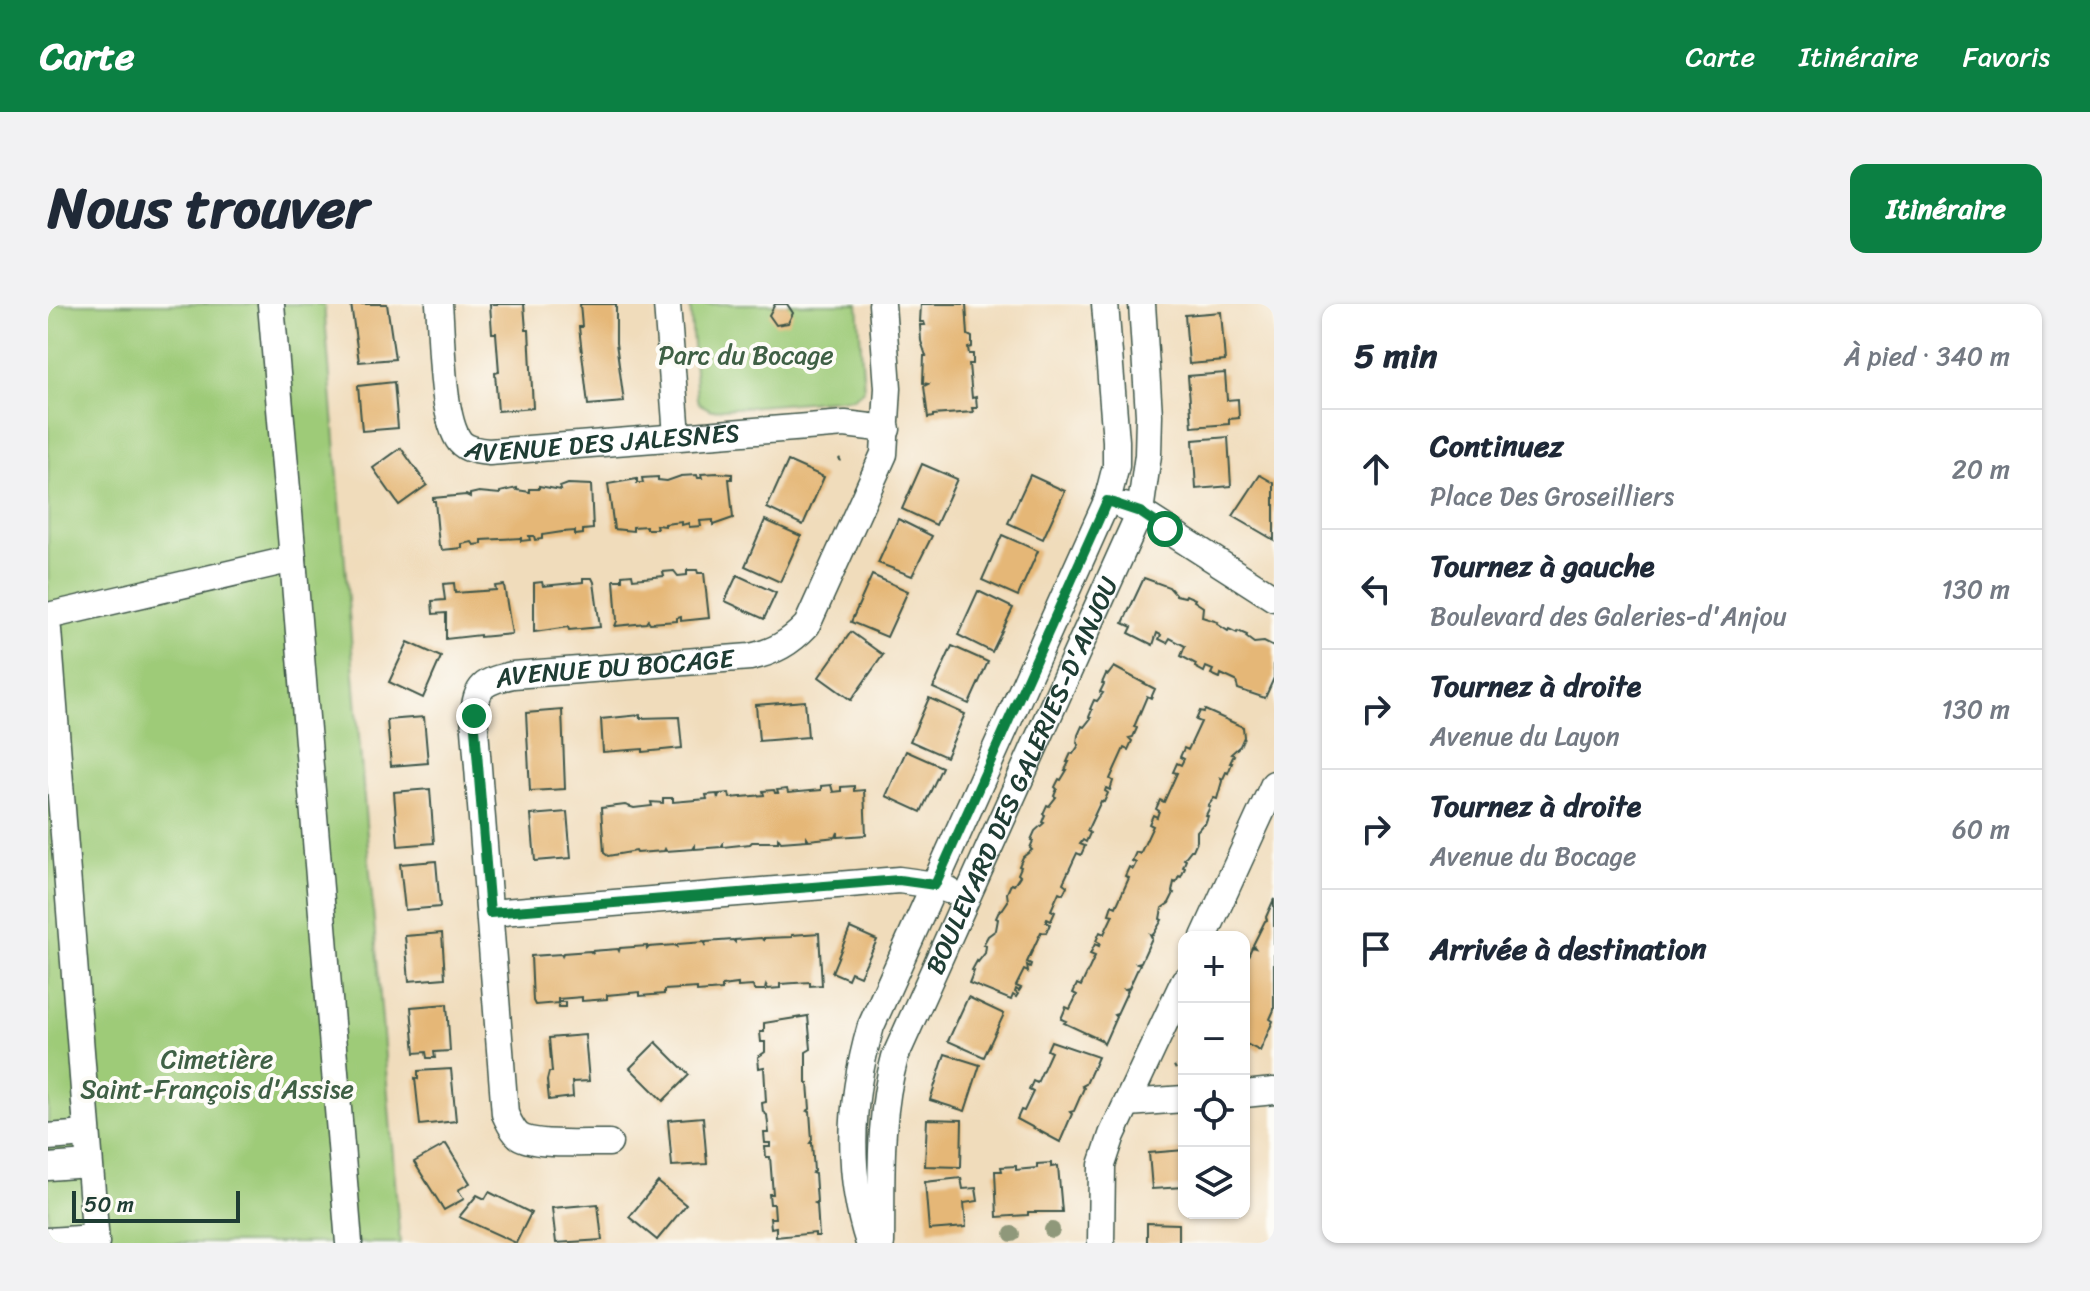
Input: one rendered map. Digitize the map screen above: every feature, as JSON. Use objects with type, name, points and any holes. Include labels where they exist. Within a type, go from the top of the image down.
[{"type":"street","points":[[271,304],[349,1243]]},
{"type":"street","name":"AVENUE DES JALESNES","points":[[439,304],[447,409],[461,444],[475,450],[489,452],[845,424],[887,429]]},
{"type":"street","points":[[667,304],[677,436]]},
{"type":"street","name":"AVENUE DU BOCAGE","points":[[609,1143],[533,1141],[511,1128],[505,1114],[475,698],[482,685],[513,675],[750,657],[771,652],[792,641],[807,625],[884,454],[888,388],[882,304]]},
{"type":"street","name":"BOULEVARD DES GALERIES-D'ANJOU","points":[[869,1243],[855,1173],[853,1112],[859,1068],[871,1026],[1107,501],[1116,466],[1116,441],[1105,304]]},
{"type":"street","name":"BOULEVARD DES GALERIES-D'ANJOU","points":[[881,1243],[882,1128],[888,1083],[905,1032],[1140,512],[1148,455],[1149,415],[1142,304]]},
{"type":"street","points":[[1107,501],[1140,512],[1274,598]]},
{"type":"street","points":[[48,616],[293,559]]},
{"type":"street","points":[[48,630],[96,1240],[48,1241]]},
{"type":"street","points":[[1207,931],[1274,784]]},
{"type":"street","points":[[490,913],[899,880],[935,885],[966,898]]},
{"type":"street","points":[[1101,1243],[1102,1165],[1112,1135],[1178,994]]},
{"type":"street","points":[[1250,1093],[1274,1091]]},
{"type":"street","points":[[1128,1103],[1178,1099]]},
{"type":"street","points":[[48,1137],[86,1134]]},
{"type":"street","points":[[48,1167],[88,1164]]},
{"type":"green space","name":"Cimetière Saint-François d'Assise","points":[[48,304],[324,304],[400,1243],[48,1243]]},
{"type":"green space","name":"Parc du Bocage","points":[[690,304],[858,304],[864,390],[853,398],[711,410],[697,399]]},
{"type":"building","points":[[351,304],[387,304],[395,359],[359,362]]},
{"type":"building","points":[[490,304],[524,304],[526,330],[529,330],[533,408],[498,411],[495,373],[499,372]]},
{"type":"building","points":[[580,304],[616,304],[616,343],[624,402],[588,405],[579,327],[582,327]]},
{"type":"building","points":[[775,304],[787,304],[793,313],[788,323],[776,325],[769,315]]},
{"type":"building","points":[[921,304],[966,304],[968,335],[972,337],[972,347],[968,348],[969,354],[973,354],[973,364],[969,364],[972,398],[976,397],[977,408],[972,408],[973,412],[928,418],[924,386],[928,384],[923,383],[926,356],[921,341],[920,325],[925,325],[920,322]]},
{"type":"building","points":[[1221,312],[1225,361],[1189,364],[1185,315]]},
{"type":"building","points":[[1225,373],[1227,400],[1238,399],[1239,418],[1229,419],[1229,424],[1192,427],[1188,376]]},
{"type":"building","points":[[394,382],[398,428],[362,431],[358,386]]},
{"type":"building","points":[[1228,437],[1231,486],[1196,489],[1193,440]]},
{"type":"building","points":[[401,448],[427,485],[399,505],[373,468]]},
{"type":"building","points":[[788,461],[824,477],[803,525],[767,508]]},
{"type":"building","points":[[922,464],[957,479],[936,525],[902,509]]},
{"type":"building","points":[[701,474],[732,474],[732,479],[729,479],[733,518],[713,525],[713,520],[700,521],[701,526],[689,527],[689,523],[682,525],[682,522],[656,525],[657,529],[646,529],[646,526],[633,527],[633,531],[614,529],[608,484],[637,479],[637,483],[643,483],[642,478],[658,477],[658,480],[667,481],[697,475],[702,478]]},
{"type":"building","points":[[1030,475],[1065,491],[1043,539],[1008,523]]},
{"type":"building","points":[[1260,475],[1274,483],[1274,540],[1233,516]]},
{"type":"building","points":[[568,484],[591,485],[593,529],[583,530],[583,534],[575,535],[575,531],[542,535],[542,539],[535,540],[534,536],[529,536],[530,540],[521,541],[521,538],[482,540],[482,544],[474,545],[472,542],[462,544],[462,548],[442,550],[439,546],[433,498],[470,497],[470,494],[479,492],[500,494],[517,488],[530,492],[530,489],[539,489],[539,486],[561,490],[560,487]]},
{"type":"building","points":[[898,519],[932,536],[912,576],[878,563]]},
{"type":"building","points":[[765,520],[801,536],[780,582],[745,566]]},
{"type":"building","points":[[1002,535],[1038,551],[1018,596],[982,580]]},
{"type":"building","points":[[687,570],[704,573],[709,618],[681,621],[681,617],[677,621],[650,623],[648,620],[646,623],[615,626],[614,580],[622,580],[622,575],[632,574],[633,579],[664,576],[663,572],[674,571],[678,576],[687,575]]},
{"type":"building","points":[[737,575],[776,593],[764,619],[725,601]]},
{"type":"building","points":[[872,575],[908,591],[887,637],[851,622]]},
{"type":"building","points":[[583,578],[592,578],[594,582],[600,627],[569,630],[568,627],[534,632],[534,583],[542,582],[543,586],[583,582]]},
{"type":"building","points":[[1144,578],[1169,587],[1176,595],[1195,599],[1203,607],[1202,617],[1218,622],[1228,631],[1238,631],[1254,643],[1264,642],[1274,647],[1274,678],[1265,698],[1238,689],[1236,681],[1221,674],[1220,678],[1211,674],[1213,670],[1206,667],[1204,672],[1195,667],[1196,664],[1181,656],[1185,646],[1170,638],[1167,643],[1159,639],[1161,635],[1157,633],[1153,645],[1129,633],[1132,627],[1123,623]]},
{"type":"building","points":[[454,583],[455,593],[496,590],[495,586],[504,585],[512,634],[446,639],[446,613],[433,614],[432,601],[445,600],[443,584]]},
{"type":"building","points":[[978,591],[1013,608],[992,652],[958,635]]},
{"type":"building","points":[[851,632],[883,655],[851,700],[819,677]]},
{"type":"building","points":[[408,642],[441,657],[423,698],[389,682]]},
{"type":"building","points":[[952,646],[988,662],[969,704],[933,688]]},
{"type":"building","points":[[1114,667],[1155,689],[1151,698],[1147,696],[1134,727],[1137,728],[1133,737],[1129,738],[1132,741],[1128,750],[1124,748],[1110,779],[1113,781],[1110,790],[1106,788],[1108,793],[1087,831],[1090,833],[1086,842],[1083,840],[1080,844],[1085,846],[1081,855],[1077,853],[1063,883],[1067,886],[1063,894],[1059,892],[1051,910],[1055,912],[1051,921],[1047,919],[1046,922],[1050,924],[1046,933],[1041,932],[1027,962],[1031,964],[1030,967],[1027,965],[1028,972],[1024,970],[1016,986],[1021,988],[1019,991],[1016,989],[1018,994],[1016,997],[1013,995],[1011,1000],[969,983],[972,970],[985,953],[986,946],[983,945],[988,936],[996,930],[996,918],[1008,901],[1011,884],[1014,885],[1020,876],[1019,866],[1023,857],[1032,850],[1031,840],[1044,823],[1043,814],[1047,805],[1056,797],[1055,787],[1067,770],[1071,753],[1079,745],[1078,735],[1082,726],[1091,718],[1090,709],[1094,700],[1097,701],[1103,693],[1100,692],[1102,683]]},
{"type":"building","points":[[929,698],[965,714],[946,757],[910,741]]},
{"type":"building","points":[[805,701],[808,737],[759,741],[756,705]]},
{"type":"building","points":[[562,710],[565,789],[530,791],[526,713]]},
{"type":"building","points":[[1205,710],[1243,727],[1244,737],[1231,754],[1234,755],[1232,763],[1228,773],[1221,778],[1217,799],[1214,798],[1208,806],[1205,824],[1197,831],[1193,850],[1184,859],[1185,868],[1181,877],[1174,882],[1174,893],[1169,903],[1162,908],[1162,920],[1153,935],[1150,934],[1152,938],[1141,962],[1137,963],[1140,964],[1129,988],[1125,989],[1128,990],[1114,1015],[1116,1017],[1104,1044],[1061,1019],[1066,1007],[1070,1009],[1077,995],[1073,993],[1077,984],[1081,986],[1095,956],[1090,954],[1095,944],[1099,946],[1100,943],[1096,941],[1100,932],[1104,934],[1113,915],[1109,914],[1112,905],[1116,907],[1129,878],[1125,876],[1129,867],[1133,869],[1136,863],[1132,861],[1136,852],[1140,854],[1153,826],[1149,824],[1153,815],[1157,817],[1160,800],[1164,802],[1177,773],[1173,772],[1177,763],[1181,765],[1184,748],[1188,750],[1201,722],[1196,720],[1200,711]]},
{"type":"building","points":[[640,715],[640,718],[679,717],[682,748],[603,752],[601,719]]},
{"type":"building","points":[[424,717],[428,763],[391,766],[387,720]]},
{"type":"building","points":[[906,751],[942,767],[921,812],[886,796]]},
{"type":"building","points":[[831,785],[833,792],[841,791],[841,787],[854,786],[854,791],[864,790],[866,835],[838,837],[838,832],[836,837],[809,840],[807,837],[807,840],[781,842],[778,838],[778,842],[723,847],[723,844],[721,847],[695,849],[695,846],[693,849],[636,851],[608,856],[604,853],[601,808],[652,806],[651,802],[663,803],[663,798],[673,798],[673,802],[707,799],[706,795],[717,794],[718,799],[719,794],[729,793],[730,798],[764,795],[763,791],[774,790],[778,793],[777,790],[787,789],[788,793],[821,790],[821,786]]},
{"type":"building","points":[[430,789],[434,843],[398,846],[394,792]]},
{"type":"building","points":[[567,812],[571,858],[535,861],[531,815]]},
{"type":"building","points":[[436,861],[440,907],[405,910],[400,864]]},
{"type":"building","points":[[1274,899],[1274,1010],[1270,1019],[1273,1021],[1260,1051],[1250,1046],[1250,952],[1252,947],[1255,948],[1253,945]]},
{"type":"building","points":[[850,928],[877,940],[860,976],[851,972],[848,979],[832,972]]},
{"type":"building","points":[[442,933],[445,978],[409,981],[405,936]]},
{"type":"building","points":[[819,933],[822,985],[810,986],[810,982],[780,984],[780,988],[768,989],[766,985],[765,990],[754,990],[753,986],[738,987],[738,984],[722,986],[722,990],[697,992],[697,988],[664,990],[664,994],[640,996],[640,992],[607,995],[607,999],[582,1001],[582,997],[558,999],[558,1002],[565,1002],[565,1007],[559,1007],[558,1003],[535,1005],[533,1001],[531,956],[562,956],[563,953],[590,951],[593,954],[592,951],[619,951],[620,948],[677,947],[678,944],[704,942],[705,945],[706,942],[764,940]]},
{"type":"building","points":[[968,997],[1004,1014],[984,1057],[948,1041]]},
{"type":"building","points":[[447,1004],[450,1051],[434,1052],[435,1058],[427,1058],[426,1052],[415,1053],[411,1007]]},
{"type":"building","points":[[808,1016],[811,1049],[806,1052],[810,1109],[807,1111],[810,1112],[812,1173],[815,1174],[819,1236],[815,1233],[776,1237],[776,1227],[771,1228],[770,1218],[775,1218],[774,1204],[770,1204],[769,1194],[773,1194],[770,1157],[766,1157],[765,1147],[770,1147],[770,1143],[765,1143],[764,1133],[769,1133],[762,1103],[766,1102],[764,1067],[759,1068],[758,1057],[765,1052],[765,1042],[761,1042],[760,1032],[764,1032],[764,1023]]},
{"type":"building","points":[[585,1035],[589,1081],[572,1082],[573,1097],[549,1100],[547,1080],[549,1072],[552,1072],[549,1038]]},
{"type":"building","points":[[1051,1041],[1098,1057],[1086,1084],[1082,1086],[1084,1088],[1074,1111],[1070,1112],[1072,1114],[1060,1142],[1017,1119],[1033,1092],[1029,1090],[1033,1081],[1037,1083],[1051,1052],[1047,1050]]},
{"type":"building","points":[[656,1042],[689,1075],[663,1101],[630,1068]]},
{"type":"building","points":[[945,1054],[980,1065],[965,1111],[930,1100]]},
{"type":"building","points":[[451,1069],[456,1121],[420,1125],[415,1078],[418,1079],[418,1071]]},
{"type":"building","points":[[703,1117],[707,1164],[672,1166],[668,1120]]},
{"type":"building","points":[[927,1119],[962,1120],[961,1167],[925,1166]]},
{"type":"building","points":[[446,1144],[470,1183],[458,1190],[464,1199],[444,1210],[414,1162]]},
{"type":"building","points":[[1178,1151],[1178,1187],[1152,1189],[1149,1153]]},
{"type":"building","points":[[1051,1163],[1051,1167],[1058,1166],[1062,1212],[1028,1212],[1028,1215],[997,1217],[995,1171],[1002,1171],[1001,1167],[1016,1166],[1016,1170]]},
{"type":"building","points":[[961,1178],[963,1189],[976,1188],[978,1201],[964,1203],[966,1227],[929,1230],[925,1182]]},
{"type":"building","points":[[658,1182],[686,1205],[657,1240],[629,1217]]},
{"type":"building","points":[[489,1192],[531,1213],[516,1243],[459,1217],[477,1195],[485,1199]]},
{"type":"building","points":[[598,1204],[602,1240],[556,1243],[552,1208]]},
{"type":"building","points":[[1147,1223],[1179,1224],[1179,1243],[1147,1243]]},
{"type":"route","points":[[474,716],[490,913],[899,880],[935,885],[1107,501],[1140,512],[1165,529]]}]
